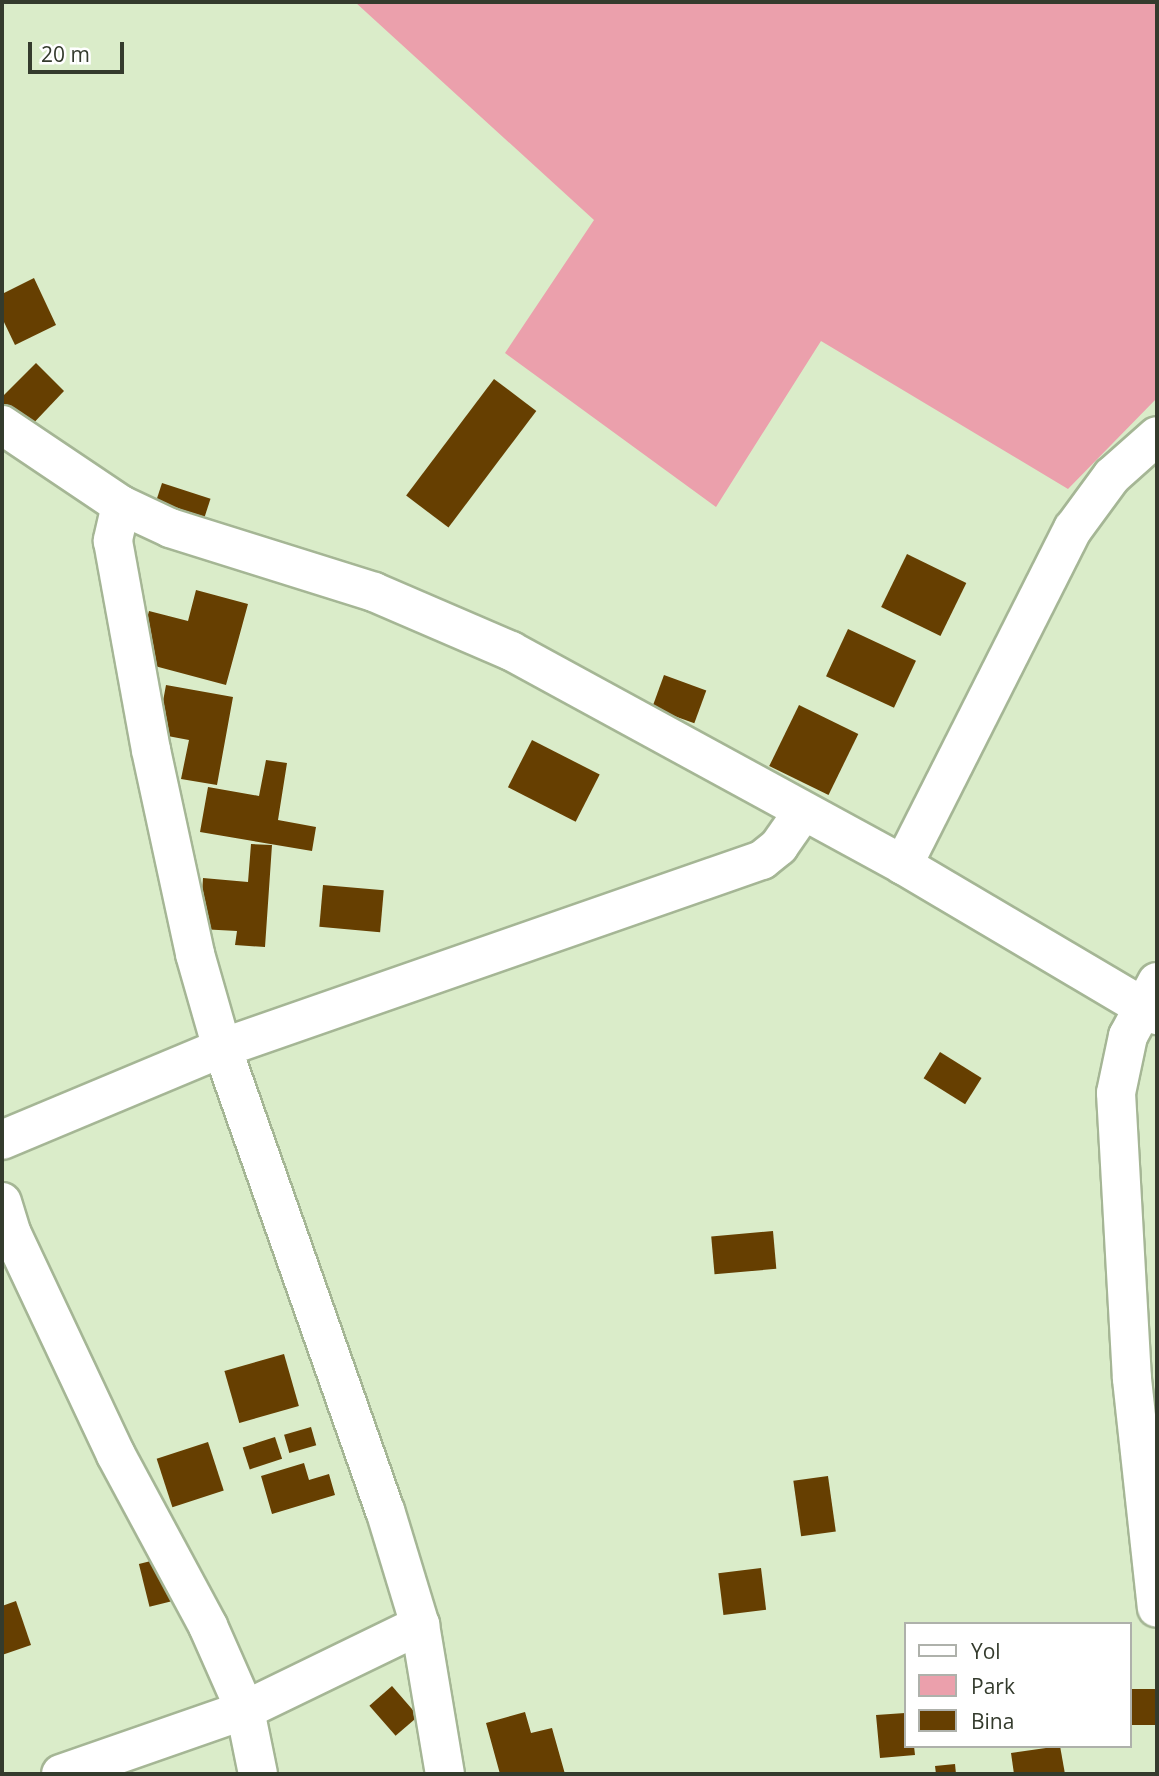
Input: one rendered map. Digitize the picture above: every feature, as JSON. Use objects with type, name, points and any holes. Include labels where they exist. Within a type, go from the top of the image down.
[{"type":"street","points":[[2,425],[121,505],[207,542],[374,592],[447,621],[711,760],[802,813],[1152,1001],[1122,1054],[1116,1093],[1132,1379],[1157,1608]]},
{"type":"street","points":[[903,865],[1073,529],[1112,476],[1157,436]]},
{"type":"street","points":[[121,505],[113,541],[148,737],[187,916],[222,1048],[385,1510],[420,1625],[445,1774]]},
{"type":"street","points":[[2,1140],[222,1048],[762,860],[779,846],[802,813]]},
{"type":"street","points":[[2,1202],[12,1234],[116,1455],[208,1626],[245,1710],[258,1774]]},
{"type":"street","points":[[61,1774],[245,1710],[420,1625]]},
{"type":"green space","points":[[355,2],[1157,2],[1157,398],[1068,489],[821,341],[716,507],[505,353],[594,220]]},
{"type":"building","points":[[34,278],[56,325],[15,345],[2,318],[2,294]]},
{"type":"building","points":[[36,363],[64,391],[27,430],[2,405],[2,397]]},
{"type":"building","points":[[494,379],[536,411],[448,527],[406,496]]},
{"type":"building","points":[[162,483],[211,499],[201,528],[152,512]]},
{"type":"building","points":[[907,554],[966,583],[940,636],[881,607]]},
{"type":"building","points":[[196,590],[248,604],[226,685],[136,661],[149,611],[188,621]]},
{"type":"building","points":[[848,629],[916,661],[894,708],[826,676]]},
{"type":"building","points":[[664,675],[706,690],[694,723],[652,708]]},
{"type":"building","points":[[166,685],[233,697],[217,785],[181,779],[189,740],[157,734]]},
{"type":"building","points":[[799,705],[858,734],[829,795],[769,766]]},
{"type":"building","points":[[532,740],[600,775],[576,822],[508,787]]},
{"type":"building","points":[[266,760],[287,763],[278,820],[316,827],[312,851],[200,832],[208,787],[259,796]]},
{"type":"building","points":[[251,844],[272,845],[265,947],[235,945],[237,931],[200,929],[203,878],[248,882]]},
{"type":"building","points":[[323,885],[384,890],[380,932],[319,927]]},
{"type":"building","points":[[940,1052],[982,1078],[965,1104],[924,1078]]},
{"type":"building","points":[[773,1231],[776,1269],[715,1274],[711,1236]]},
{"type":"building","points":[[284,1354],[299,1406],[239,1423],[224,1371]]},
{"type":"building","points":[[311,1427],[316,1445],[289,1453],[284,1435]]},
{"type":"building","points":[[275,1437],[282,1459],[250,1469],[243,1448]]},
{"type":"building","points":[[208,1442],[224,1491],[172,1507],[157,1459]]},
{"type":"building","points":[[304,1463],[309,1480],[329,1474],[335,1495],[272,1514],[261,1476]]},
{"type":"building","points":[[828,1476],[836,1531],[801,1536],[793,1481]]},
{"type":"building","points":[[167,1557],[178,1600],[150,1607],[139,1564]]},
{"type":"building","points":[[761,1568],[766,1610],[723,1615],[718,1573]]},
{"type":"building","points":[[16,1601],[31,1645],[2,1655],[2,1606]]},
{"type":"building","points":[[392,1686],[418,1716],[396,1736],[369,1706]]},
{"type":"building","points":[[1131,1689],[1157,1689],[1157,1725],[1131,1725]]},
{"type":"building","points":[[525,1712],[531,1733],[552,1728],[565,1774],[500,1774],[486,1723]]},
{"type":"building","points":[[904,1713],[904,1748],[914,1748],[915,1755],[880,1758],[876,1715]]},
{"type":"building","points":[[1060,1748],[1065,1774],[1014,1774],[1011,1753]]},
{"type":"building","points":[[955,1764],[956,1774],[936,1774],[935,1766]]}]
